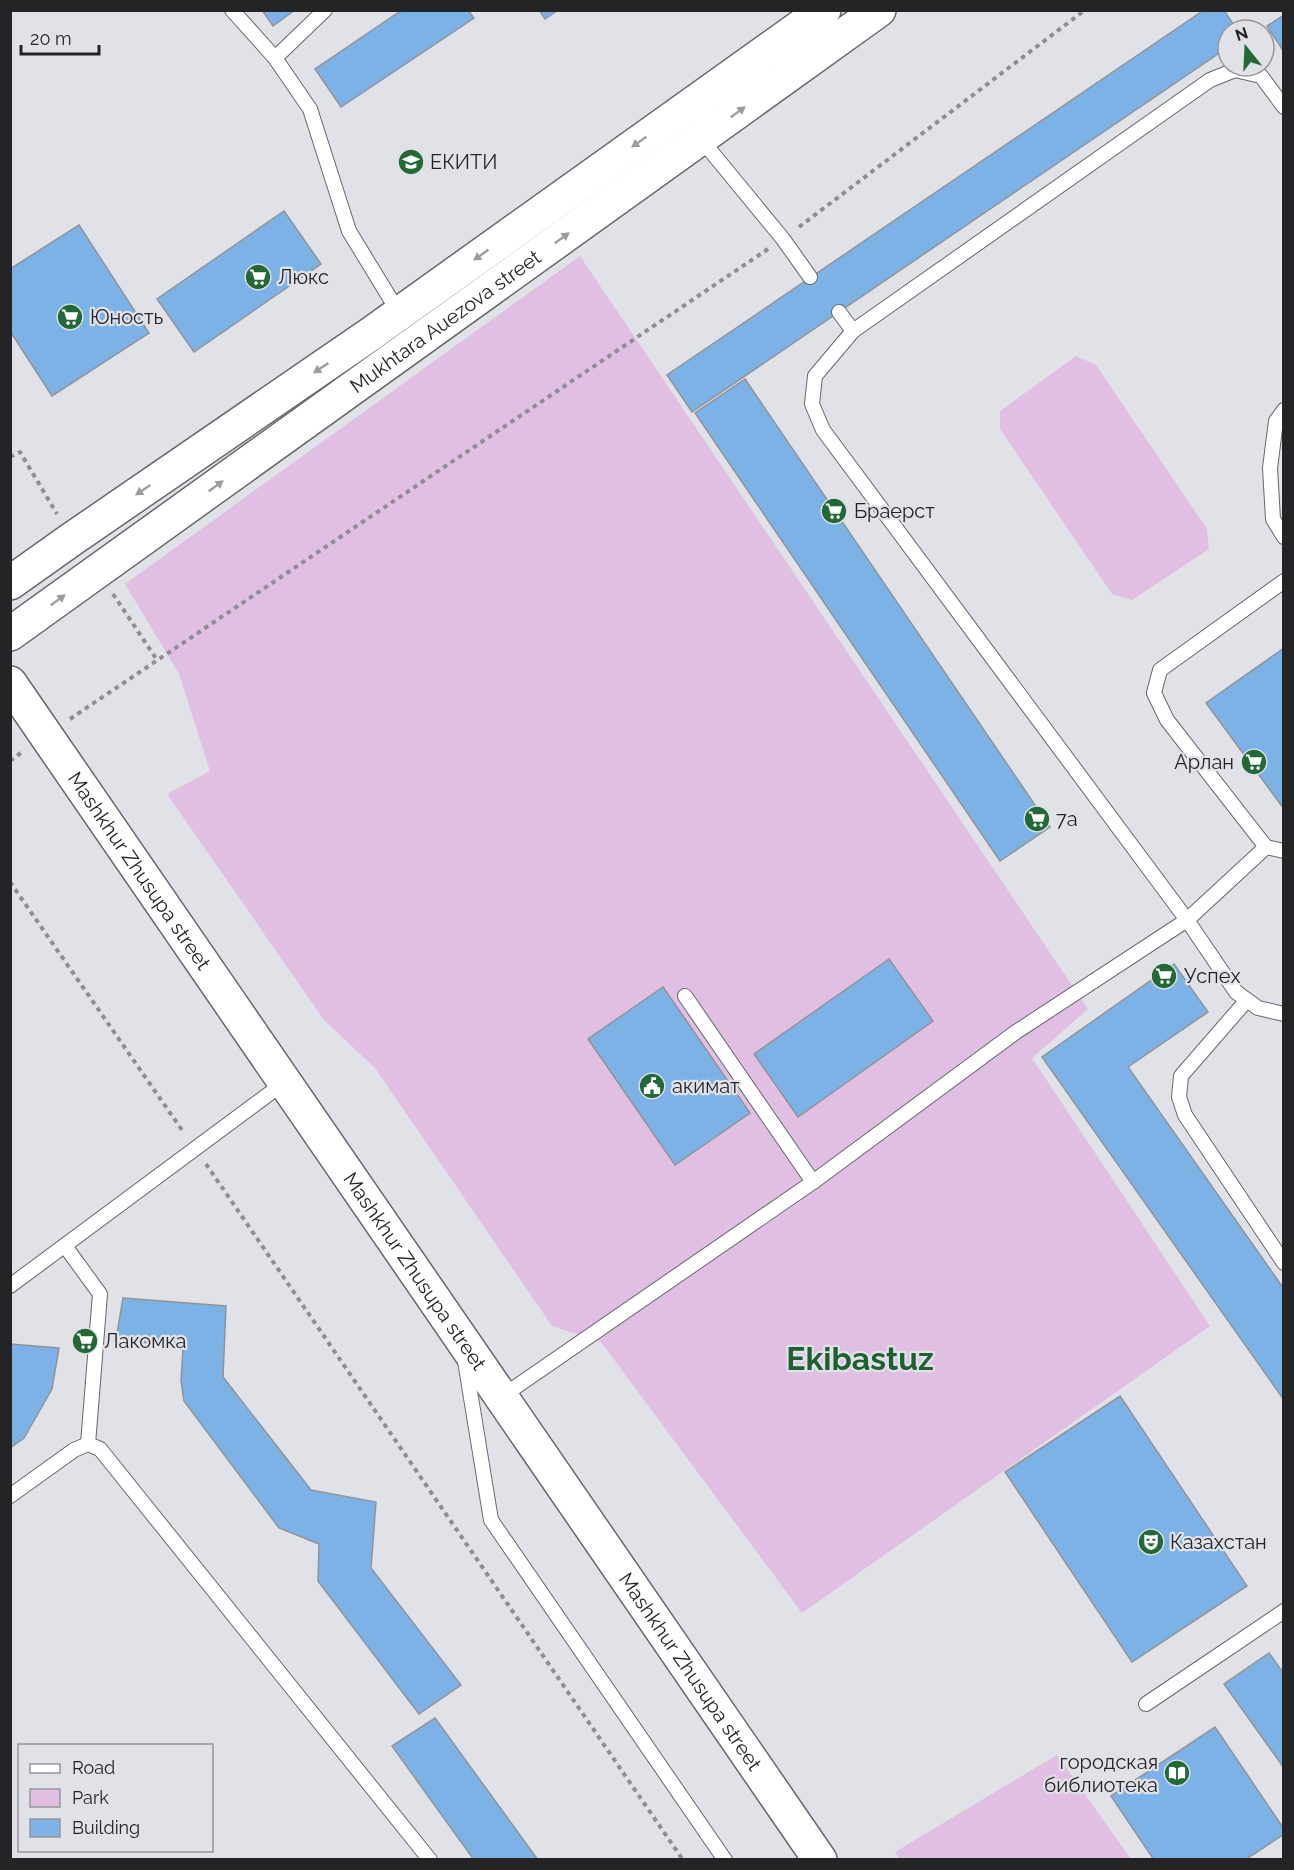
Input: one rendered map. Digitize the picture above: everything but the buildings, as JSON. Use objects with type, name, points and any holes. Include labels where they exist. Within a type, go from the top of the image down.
[{"type":"street","name":"Mukhtara Auezova street","points":[[10,634],[690,126],[809,32],[879,10]]},
{"type":"street","name":"Mukhtara Auezova street","points":[[10,583],[399,313],[690,126]]},
{"type":"street","name":"Mashkhur Zhusupa street","points":[[10,683],[820,1860]]},
{"type":"lane","points":[[232,10],[274,58],[310,109],[349,231],[399,313]]},
{"type":"lane","points":[[274,58],[325,10]]},
{"type":"lane","points":[[1284,107],[1261,76],[1235,70],[1210,80],[853,331],[815,376],[813,404],[823,430],[1187,920],[1236,992],[1258,1008],[1284,1014]]},
{"type":"lane","points":[[690,126],[783,239],[810,277]]},
{"type":"lane","points":[[839,312],[853,331]]},
{"type":"lane","points":[[1284,410],[1276,421],[1270,468],[1273,519],[1284,537]]},
{"type":"lane","points":[[1284,581],[1160,670],[1154,693],[1167,720],[1266,847],[1284,851]]},
{"type":"lane","points":[[501,1397],[813,1182],[1016,1032],[1187,920],[1266,847]]},
{"type":"lane","points":[[685,996],[813,1182]]},
{"type":"lane","points":[[1247,1000],[1180,1076],[1179,1097],[1185,1115],[1284,1263]]},
{"type":"lane","points":[[10,1286],[285,1082]]},
{"type":"lane","points":[[65,1246],[100,1294],[88,1444]]},
{"type":"lane","points":[[461,1338],[491,1520],[725,1860]]},
{"type":"lane","points":[[10,1497],[74,1450],[88,1444],[100,1449],[430,1860]]},
{"type":"lane","points":[[1146,1704],[1284,1611]]},
{"type":"path","points":[[10,761],[46,734],[783,239],[1085,10]]},
{"type":"path","points":[[10,457],[20,452]]},
{"type":"path","points":[[10,882],[683,1860]]},
{"type":"green space","points":[[580,256],[1088,1009],[1032,1058],[1210,1326],[802,1613],[601,1342],[552,1326],[375,1068],[324,1020],[167,794],[210,771],[179,674],[125,584]]},
{"type":"green space","points":[[1076,356],[1096,365],[1207,529],[1209,549],[1132,600],[1112,594],[1000,429],[1000,411]]},
{"type":"green space","points":[[1057,1755],[1131,1859],[900,1859],[895,1852]]},
{"type":"place","name":"ЕКИТИ","points":[[411,162]]},
{"type":"place","name":"Люкс","points":[[258,277]]},
{"type":"place","name":"Юность","points":[[70,317]]},
{"type":"place","name":"Браерст","points":[[834,511]]},
{"type":"place","name":"Арлан","points":[[1254,762]]},
{"type":"place","name":"7а","points":[[1037,819]]},
{"type":"place","name":"Успех","points":[[1164,976]]},
{"type":"place","name":"акимат","points":[[652,1086]]},
{"type":"place","name":"Лакомка","points":[[85,1341]]},
{"type":"place","name":"Казахстан","points":[[1151,1542]]},
{"type":"place","name":"городская библиотека","points":[[1177,1773]]},
{"type":"district","name":"Ekibastuz","points":[[860,1359]]}]
